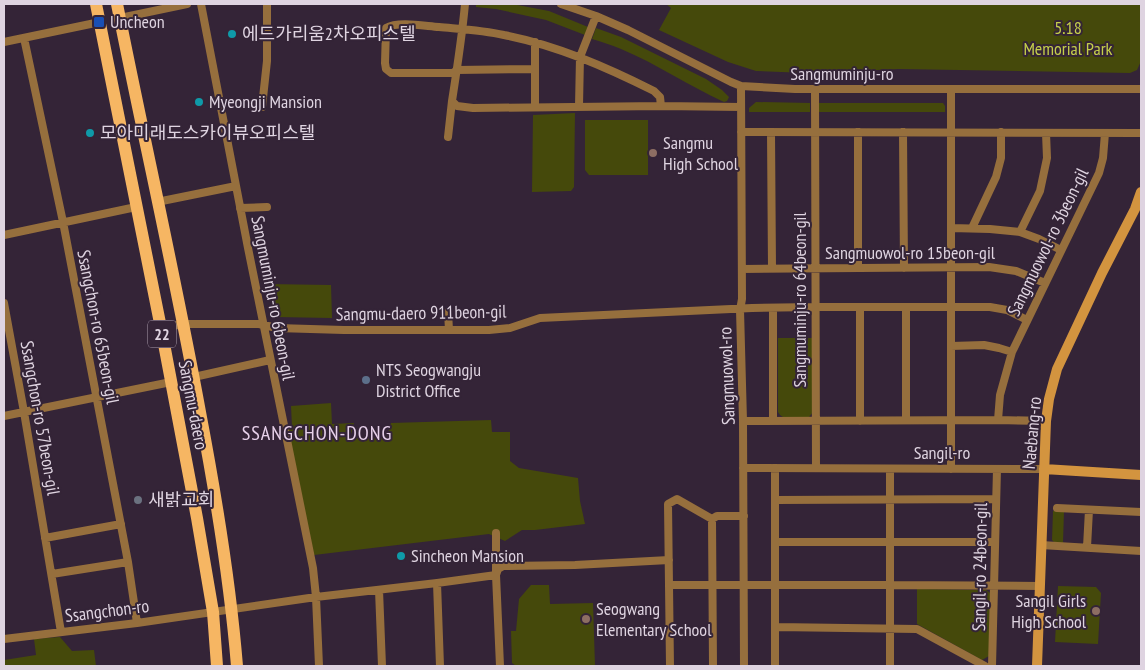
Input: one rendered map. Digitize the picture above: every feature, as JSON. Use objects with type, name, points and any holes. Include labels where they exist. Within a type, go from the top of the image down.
[{"type":"main road","name":"Sangmu-daero","points":[[96,4],[197,518],[213,612],[217,666]]},
{"type":"main road","name":"Sangmu-daero","points":[[117,4],[184,324],[218,509],[232,609],[237,666]]},
{"type":"street","points":[[120,18],[188,4]]},
{"type":"street","name":"Sangmuminju-ro 6beon-gil","points":[[201,4],[270,360],[313,568],[319,666]]},
{"type":"street","points":[[262,107],[267,61],[268,4]]},
{"type":"street","points":[[448,136],[465,4]]},
{"type":"street","name":"Sangmuminju-ro","points":[[561,4],[628,30],[741,86],[794,90],[1141,89]]},
{"type":"street","points":[[579,106],[580,57],[596,16]]},
{"type":"street","points":[[4,42],[100,22]]},
{"type":"street","points":[[535,69],[456,70],[452,73],[391,72],[386,69],[385,62],[386,28],[391,25],[420,25],[502,34],[535,42],[580,57],[654,91],[660,97],[661,106]]},
{"type":"street","name":"Ssangchon-ro 65beon-gil","points":[[24,38],[63,222],[121,524],[137,623]]},
{"type":"street","points":[[535,42],[535,107]]},
{"type":"street","name":"Sangmuowol-ro","points":[[741,86],[742,299],[740,310],[743,421],[744,666]]},
{"type":"street","name":"Sangmuminju-ro 64beon-gil","points":[[815,90],[816,468]]},
{"type":"street","points":[[950,90],[951,469]]},
{"type":"street","points":[[452,102],[457,106],[473,108],[579,106],[741,107]]},
{"type":"street","points":[[741,132],[1141,132]]},
{"type":"street","points":[[771,132],[772,268]]},
{"type":"street","points":[[858,132],[858,268]]},
{"type":"street","points":[[903,132],[904,268]]},
{"type":"street","points":[[972,228],[996,177],[1000,158],[1001,132]]},
{"type":"street","name":"Sangmuowol-ro 3beon-gil","points":[[1020,232],[1040,191],[1047,158],[1046,132]]},
{"type":"street","name":"Sangmuowol-ro 3beon-gil","points":[[998,420],[1000,395],[1012,352],[1099,173],[1103,158],[1105,133]]},
{"type":"street","points":[[158,202],[236,186]]},
{"type":"street","name":"Naebang-ro","points":[[1037,666],[1046,421],[1049,399],[1058,369],[1141,192]]},
{"type":"street","points":[[4,234],[136,207]]},
{"type":"street","points":[[240,208],[267,207]]},
{"type":"street","points":[[951,228],[1020,232],[1061,250]]},
{"type":"street","name":"Sangmuowol-ro 15beon-gil","points":[[742,268],[989,267],[1022,274],[1045,283]]},
{"type":"street","name":"Ssangchon-ro 57beon-gil","points":[[4,303],[61,632]]},
{"type":"street","name":"Sangmu-daero 911beon-gil","points":[[161,328],[184,324],[259,324],[277,328],[344,330],[499,330],[540,318],[816,307],[990,307],[1007,310],[1027,320]]},
{"type":"street","points":[[906,307],[906,420]]},
{"type":"street","points":[[773,308],[773,421]]},
{"type":"street","points":[[860,308],[860,421]]},
{"type":"street","points":[[448,312],[449,330]]},
{"type":"street","points":[[951,346],[984,345],[1012,352]]},
{"type":"street","points":[[194,377],[270,360]]},
{"type":"street","points":[[4,416],[171,382]]},
{"type":"street","points":[[743,421],[1046,421]]},
{"type":"street","name":"Sangil-ro","points":[[743,468],[1044,469],[1141,475]]},
{"type":"street","points":[[775,468],[775,666]]},
{"type":"street","points":[[890,469],[890,666]]},
{"type":"street","name":"Sangil-ro 24beon-gil","points":[[992,666],[997,469]]},
{"type":"street","points":[[670,666],[668,504],[678,498],[712,519]]},
{"type":"street","points":[[775,500],[996,499]]},
{"type":"street","points":[[1057,508],[1141,512]]},
{"type":"street","points":[[1088,548],[1090,510]]},
{"type":"street","points":[[712,519],[717,516],[744,516]]},
{"type":"street","points":[[712,519],[713,666]]},
{"type":"street","points":[[45,538],[121,524]]},
{"type":"street","points":[[496,532],[500,666]]},
{"type":"street","points":[[775,542],[995,542]]},
{"type":"street","points":[[1041,546],[1141,551]]},
{"type":"street","name":"Ssangchon-ro","points":[[4,639],[496,575],[498,569],[503,566],[575,565],[669,560]]},
{"type":"street","points":[[52,574],[128,562]]},
{"type":"street","points":[[436,583],[440,666]]},
{"type":"street","points":[[669,585],[1040,586]]},
{"type":"street","points":[[379,590],[382,666]]},
{"type":"street","points":[[776,627],[916,629],[985,666]]},
{"type":"green space","points":[[476,4],[512,4],[549,11],[588,27],[585,35],[546,20],[496,9],[476,7]]},
{"type":"green space","name":"5.18 Memorial Park","points":[[666,4],[1141,4],[1141,61],[1137,70],[1130,73],[899,69],[807,73],[756,71],[728,62],[659,30],[671,8]]},
{"type":"green space","points":[[596,28],[621,37],[706,79],[729,97],[727,101],[724,102],[711,96],[634,55],[592,39]]},
{"type":"green space","points":[[756,102],[810,103],[810,112],[749,112],[749,108]]},
{"type":"green space","points":[[818,103],[943,103],[945,112],[818,112]]},
{"type":"green space","points":[[575,113],[574,187],[571,191],[532,192],[533,115]]},
{"type":"green space","points":[[585,120],[648,120],[648,175],[589,175],[585,170]]},
{"type":"green space","points":[[266,284],[331,285],[332,318],[276,317]]},
{"type":"green space","points":[[778,338],[813,338],[813,412],[809,417],[783,417],[778,412]]},
{"type":"green space","points":[[331,403],[332,424],[354,423],[350,438],[387,436],[391,423],[491,420],[492,432],[510,432],[510,461],[519,468],[578,478],[585,524],[522,530],[505,541],[489,534],[314,555],[287,427],[292,427],[291,406]]},
{"type":"green space","points":[[1053,511],[1064,511],[1063,543],[1055,543],[1052,540]]},
{"type":"green space","points":[[531,585],[549,585],[550,604],[593,603],[595,666],[516,666],[512,663],[511,631],[516,631],[519,599]]},
{"type":"green space","points":[[1058,586],[1096,587],[1101,593],[1098,644],[1055,642]]},
{"type":"green space","points":[[917,589],[986,590],[990,593],[989,656],[982,660],[917,624]]},
{"type":"green space","points":[[60,637],[72,651],[94,650],[96,666],[4,666],[4,660],[36,655],[34,639]]},
{"type":"place","name":"Uncheon","points":[[99,22]]},
{"type":"place","name":"에드가리움2차오피스텔","points":[[232,34]]},
{"type":"place","name":"Myeongji Mansion","points":[[199,102]]},
{"type":"place","name":"모아미래도스카이뷰오피스텔","points":[[90,133]]},
{"type":"place","name":"Sangmu High School","points":[[653,153]]},
{"type":"place","name":"NTS Seogwangju District Office","points":[[366,380]]},
{"type":"place","name":"새밝교회","points":[[138,500]]},
{"type":"place","name":"Sincheon Mansion","points":[[401,556]]},
{"type":"place","name":"Sangil Girls High School","points":[[1096,611]]},
{"type":"place","name":"Seogwang Elementary School","points":[[586,619]]},
{"type":"district","name":"SSANGCHON-DONG","points":[[317,433]]}]
